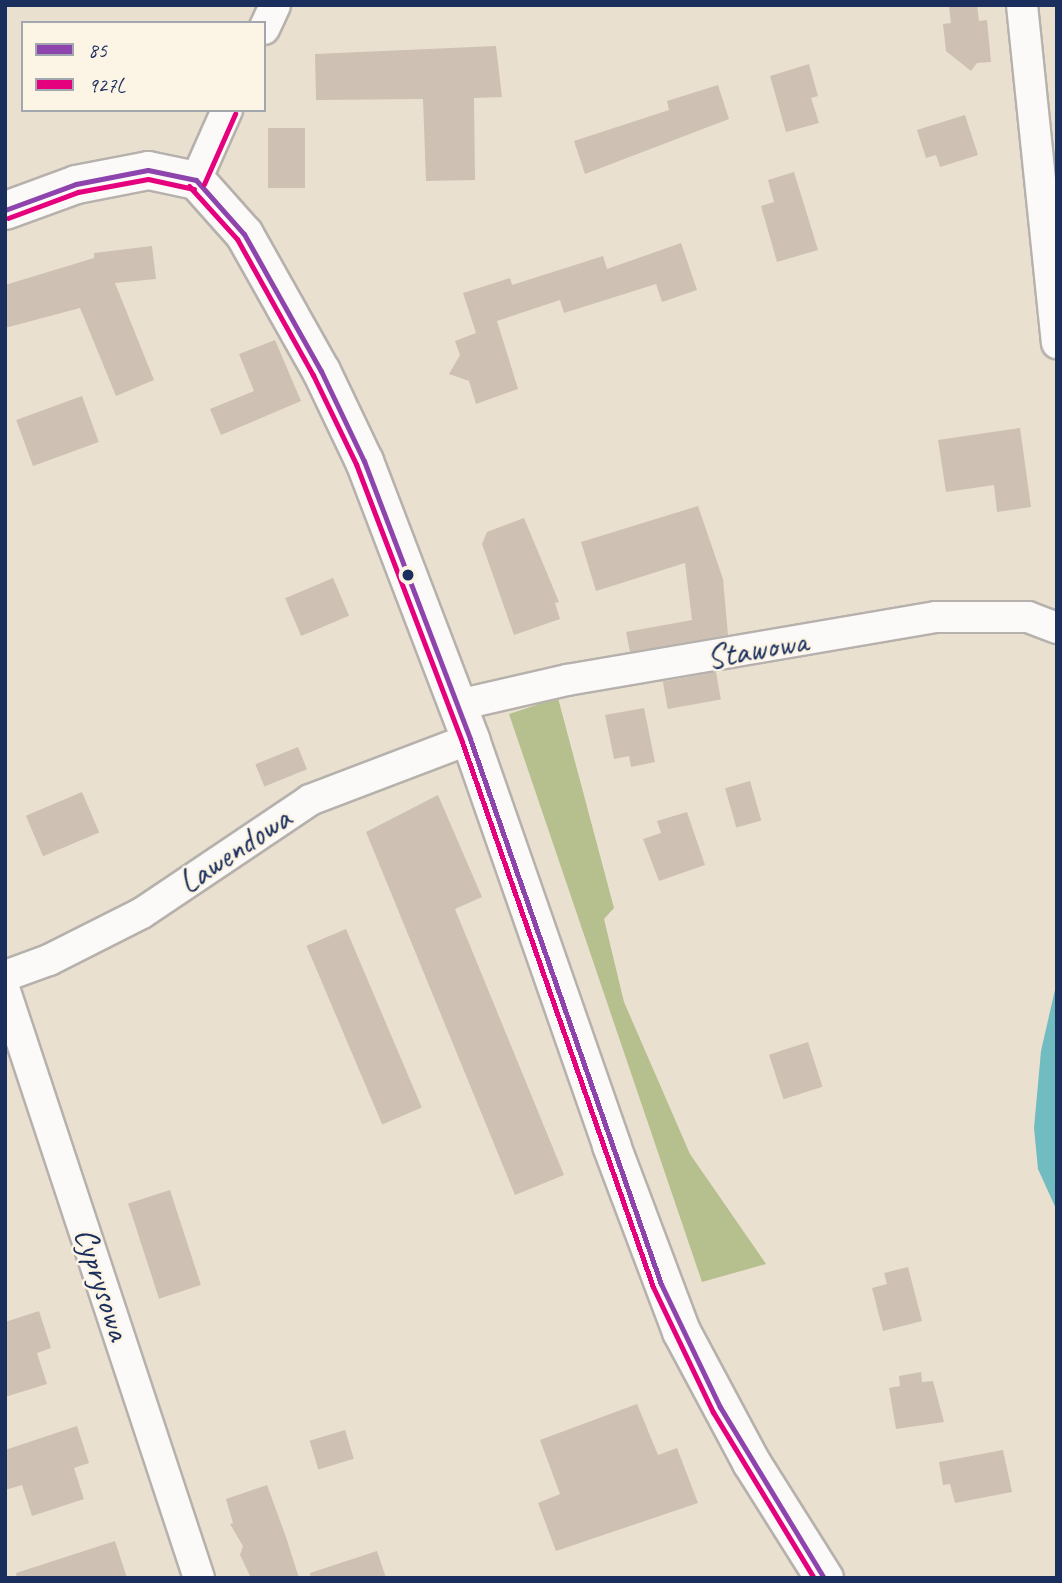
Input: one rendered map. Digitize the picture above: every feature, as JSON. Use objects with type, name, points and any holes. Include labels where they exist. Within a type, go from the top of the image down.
[{"type":"main road","points":[[5,210],[76,184],[148,170],[196,180],[244,234],[321,371],[365,461],[464,722],[661,1284],[720,1407],[824,1578]]},
{"type":"street","points":[[266,25],[275,5]]},
{"type":"street","points":[[1022,5],[1057,343]]},
{"type":"street","points":[[196,180],[226,112]]},
{"type":"street","name":"Stawowa","points":[[464,722],[567,680],[936,617],[1028,617],[1057,628]]},
{"type":"street","name":"Lawendowa","points":[[5,975],[50,960],[142,913],[310,800],[464,722]]},
{"type":"street","name":"Cyprysowa","points":[[5,991],[199,1578]]},
{"type":"green space","points":[[558,698],[614,908],[604,919],[624,1002],[690,1154],[766,1264],[702,1282],[509,714]]},
{"type":"water","points":[[1057,981],[1057,1211],[1038,1169],[1034,1128],[1041,1051]]},
{"type":"building","points":[[977,5],[979,21],[987,20],[991,62],[977,63],[971,71],[946,51],[943,24],[951,23],[949,7]]},
{"type":"building","points":[[496,46],[502,97],[474,98],[475,180],[426,181],[423,99],[316,100],[315,54]]},
{"type":"building","points":[[809,64],[818,96],[811,98],[819,123],[786,132],[770,76]]},
{"type":"building","points":[[718,85],[729,119],[585,174],[574,141],[669,110],[667,101]]},
{"type":"building","points":[[965,115],[978,155],[940,167],[936,155],[926,158],[917,130]]},
{"type":"building","points":[[268,128],[305,128],[305,188],[268,188]]},
{"type":"building","points":[[794,172],[818,250],[777,262],[761,206],[774,202],[768,180]]},
{"type":"building","points":[[681,243],[697,290],[662,302],[656,284],[564,313],[560,300],[497,321],[518,389],[476,404],[469,381],[449,374],[460,355],[455,341],[476,333],[463,293],[510,278],[512,285],[603,256],[607,269]]},
{"type":"building","points":[[152,246],[156,279],[115,283],[154,380],[116,396],[80,308],[5,328],[5,285],[94,258],[94,253]]},
{"type":"building","points":[[275,340],[301,401],[221,435],[210,409],[254,391],[239,354]]},
{"type":"building","points":[[82,396],[99,442],[33,466],[16,420]]},
{"type":"building","points":[[1020,428],[1031,507],[997,512],[994,485],[946,492],[938,440]]},
{"type":"building","points":[[698,506],[723,579],[728,635],[630,652],[626,632],[692,620],[685,563],[596,591],[581,542]]},
{"type":"building","points":[[524,518],[559,602],[555,603],[560,619],[514,635],[482,544],[487,532]]},
{"type":"building","points":[[333,578],[349,616],[301,636],[285,598]]},
{"type":"building","points":[[716,672],[721,700],[668,709],[663,681]]},
{"type":"building","points":[[644,708],[655,762],[631,767],[629,756],[614,759],[605,715]]},
{"type":"building","points":[[298,747],[307,769],[264,786],[255,764]]},
{"type":"building","points":[[750,781],[761,820],[736,828],[725,788]]},
{"type":"building","points":[[82,792],[99,833],[43,856],[26,816]]},
{"type":"building","points":[[438,795],[482,897],[455,909],[564,1175],[515,1195],[366,832]]},
{"type":"building","points":[[687,812],[705,865],[659,881],[643,839],[661,833],[657,821]]},
{"type":"building","points":[[346,929],[422,1108],[382,1124],[306,946]]},
{"type":"building","points":[[808,1042],[823,1087],[784,1099],[769,1055]]},
{"type":"building","points":[[170,1190],[201,1285],[159,1299],[128,1204]]},
{"type":"building","points":[[908,1267],[922,1321],[883,1331],[872,1288],[887,1284],[884,1273]]},
{"type":"building","points":[[39,1311],[51,1348],[37,1353],[47,1384],[5,1397],[5,1322]]},
{"type":"building","points":[[921,1372],[922,1382],[933,1381],[944,1422],[896,1429],[889,1388],[900,1386],[899,1376]]},
{"type":"building","points":[[637,1404],[658,1455],[677,1448],[698,1503],[556,1551],[538,1503],[560,1494],[540,1440]]},
{"type":"building","points":[[77,1426],[89,1463],[74,1468],[84,1499],[32,1516],[22,1485],[5,1490],[5,1450]]},
{"type":"building","points":[[345,1430],[354,1459],[318,1470],[310,1441]]},
{"type":"building","points":[[1003,1450],[1012,1492],[955,1503],[950,1484],[943,1485],[939,1462]]},
{"type":"building","points":[[267,1485],[299,1578],[251,1578],[240,1555],[243,1546],[230,1524],[233,1523],[226,1499]]},
{"type":"building","points":[[115,1541],[127,1578],[17,1578],[16,1573]]},
{"type":"building","points":[[377,1551],[386,1578],[311,1578],[310,1573]]},
{"type":"transit line","name":"927L","points":[[204,184],[235,114]]},
{"type":"transit line","name":"85","points":[[5,210],[76,184],[148,170],[196,180]]},
{"type":"transit line","name":"927L","points":[[8,218],[78,192],[148,179],[194,189]]},
{"type":"transit line","name":"85","points":[[196,180],[244,234],[321,371],[364,461],[470,739],[661,1284],[720,1407],[824,1578]]},
{"type":"transit line","name":"927L","points":[[189,186],[237,239],[313,375],[356,464],[462,742],[653,1287],[713,1412],[814,1578]]}]
